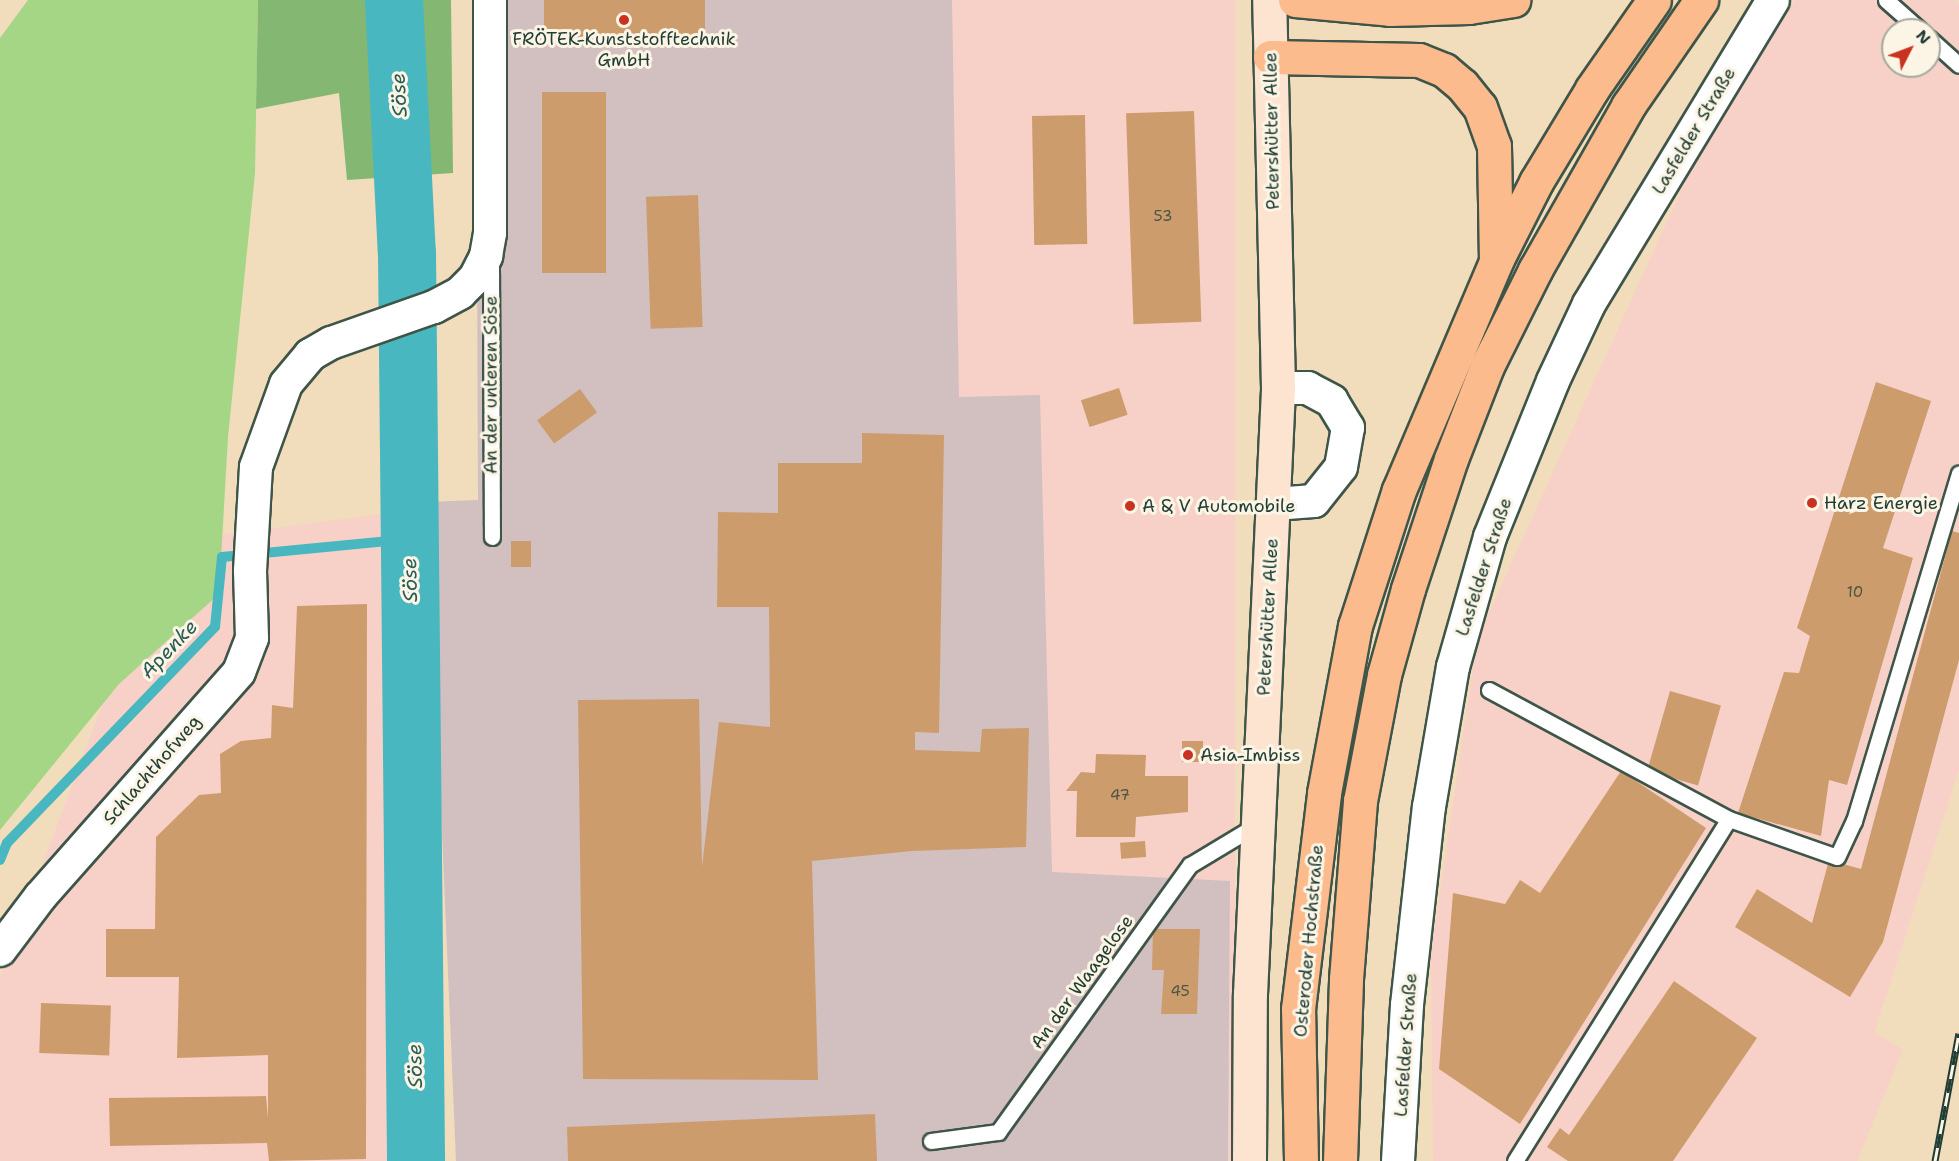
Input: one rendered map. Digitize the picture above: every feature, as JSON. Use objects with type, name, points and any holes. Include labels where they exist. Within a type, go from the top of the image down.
[{"type":"highway","points":[[1295,0],[1390,9],[1469,7],[1513,0]]},
{"type":"highway","name":"Osteroder Hochstraße","points":[[1301,1161],[1298,1010],[1324,793],[1355,626],[1399,490],[1496,261],[1536,182],[1592,89],[1654,0]]},
{"type":"highway","points":[[1340,1161],[1346,980],[1360,801],[1384,675],[1408,589],[1451,459],[1486,366],[1535,270],[1628,106],[1701,0]]},
{"type":"highway","points":[[1270,57],[1419,60],[1444,70],[1462,85],[1480,107],[1494,146],[1496,261]]},
{"type":"main road","name":"Petershütter Allee","points":[[1249,1161],[1250,994],[1278,388],[1269,0]]},
{"type":"street","name":"An der unteren Söse","points":[[252,513],[255,467],[286,384],[310,355],[331,343],[434,307],[460,293],[476,278],[486,256],[490,233],[490,0]]},
{"type":"street","name":"Lasfelder Straße","points":[[1398,1161],[1407,1005],[1429,807],[1453,667],[1490,537],[1553,381],[1589,304],[1773,0]]},
{"type":"street","points":[[1274,504],[1314,501],[1341,467],[1348,428],[1332,401],[1308,388],[1278,388]]},
{"type":"street","name":"Schlachthofweg","points":[[0,950],[40,897],[239,672],[252,638],[250,571],[252,513]]},
{"type":"lane","points":[[1886,0],[1906,18]]},
{"type":"lane","points":[[1941,49],[1959,65]]},
{"type":"lane","name":"An der unteren Söse","points":[[490,233],[492,537]]},
{"type":"lane","points":[[1489,690],[1730,819],[1837,857],[1854,821],[1959,474]]},
{"type":"lane","points":[[1515,1161],[1730,819]]},
{"type":"lane","name":"An der Waagelose","points":[[931,1141],[998,1132],[1190,865],[1258,824]]},
{"type":"shaded area","points":[[476,0],[952,0],[959,397],[1040,395],[1052,872],[1230,881],[1228,1161],[456,1161],[428,502],[478,500]]},
{"type":"shaded area","points":[[952,0],[1235,0],[1235,1161],[952,1161]]},
{"type":"shaded area","points":[[1795,0],[1955,0],[1959,4],[1959,769],[1874,1033],[1903,1049],[1857,1161],[1433,1161],[1431,953],[1477,639],[1710,127]]},
{"type":"shaded area","points":[[391,513],[397,1161],[0,1161],[0,978],[163,542]]},
{"type":"green space","points":[[28,0],[258,0],[255,173],[228,437],[219,594],[119,684],[0,830],[0,38]]},
{"type":"green space","points":[[258,0],[451,0],[453,173],[347,180],[339,93],[256,109]]},
{"type":"building","name":"FRÖTEK-Kunststofftechnik GmbH","points":[[544,0],[705,0],[705,40],[544,40]]},
{"type":"building","points":[[542,92],[606,92],[606,273],[542,273]]},
{"type":"building","points":[[1194,111],[1201,322],[1133,324],[1126,113]]},
{"type":"building","points":[[1085,115],[1087,244],[1034,245],[1032,116]]},
{"type":"building","points":[[698,195],[703,327],[651,329],[646,197]]},
{"type":"building","points":[[1876,382],[1931,401],[1883,548],[1913,558],[1847,785],[1829,780],[1821,836],[1738,813],[1784,672],[1799,673],[1810,636],[1797,628]]},
{"type":"building","points":[[1119,388],[1128,415],[1090,427],[1081,400]]},
{"type":"building","points":[[580,389],[597,412],[554,444],[537,420]]},
{"type":"building","points":[[862,433],[944,435],[939,733],[915,732],[915,750],[980,752],[982,729],[1029,728],[1026,847],[912,851],[812,861],[818,1080],[583,1079],[578,700],[699,699],[702,867],[719,722],[770,727],[769,607],[717,607],[718,512],[778,513],[778,463],[862,463]]},
{"type":"building","points":[[1952,531],[1959,533],[1959,660],[1883,942],[1850,997],[1735,927],[1757,889],[1812,923],[1829,860],[1861,869]]},
{"type":"building","points":[[511,541],[531,541],[531,567],[511,567]]},
{"type":"building","points":[[367,604],[366,1159],[269,1161],[267,1143],[110,1146],[109,1098],[266,1096],[268,1118],[268,1055],[177,1058],[179,977],[106,977],[106,929],[155,929],[156,837],[199,795],[221,793],[220,754],[241,741],[271,738],[272,705],[293,708],[297,606]]},
{"type":"building","points":[[1670,691],[1721,706],[1698,785],[1647,771]]},
{"type":"building","points":[[1182,741],[1203,741],[1203,762],[1182,762]]},
{"type":"building","points":[[1096,754],[1146,755],[1145,776],[1188,776],[1188,812],[1136,817],[1135,837],[1076,837],[1077,791],[1066,791],[1081,772],[1095,773]]},
{"type":"building","points":[[1621,771],[1706,828],[1520,1124],[1439,1069],[1453,893],[1505,904],[1520,880],[1540,893]]},
{"type":"building","points":[[1145,841],[1146,857],[1121,859],[1120,843]]},
{"type":"building","points":[[1153,929],[1200,929],[1197,1014],[1161,1014],[1164,970],[1152,970]]},
{"type":"building","points":[[1674,981],[1757,1038],[1673,1161],[1568,1161],[1547,1147],[1560,1128],[1569,1135]]},
{"type":"building","points":[[41,1003],[111,1005],[109,1055],[39,1053]]},
{"type":"building","points":[[875,1114],[877,1161],[568,1161],[567,1127]]},
{"type":"waterway","name":"Söse","points":[[394,0],[407,253],[416,1161]]},
{"type":"waterway","name":"Apenke","points":[[0,860],[7,843],[215,627],[222,557],[410,539]]},
{"type":"railway","points":[[1935,1161],[1959,1033]]},
{"type":"place","name":"FRÖTEK-Kunststofftechnik GmbH","points":[[624,20]]},
{"type":"place","name":"Harz Energie","points":[[1812,503]]},
{"type":"place","name":"A & V Automobile","points":[[1130,506]]},
{"type":"place","name":"Asia-Imbiss","points":[[1188,755]]}]
